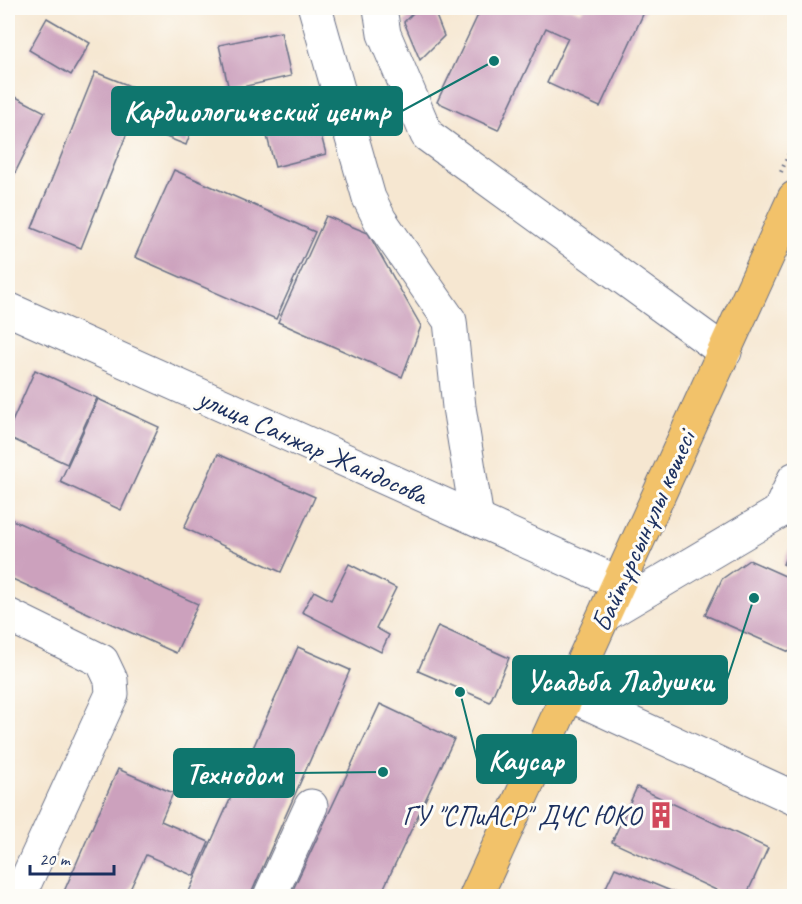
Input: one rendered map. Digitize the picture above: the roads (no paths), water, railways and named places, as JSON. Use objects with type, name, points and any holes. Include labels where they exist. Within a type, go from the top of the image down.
[{"type":"main road","name":"Байтұрсынұлы көшесі","points":[[476,897],[795,198]]},
{"type":"street","points":[[315,8],[369,198],[380,220],[450,321],[459,406],[477,519]]},
{"type":"street","points":[[380,8],[384,34],[427,135],[724,352]]},
{"type":"street","name":"улица Санжар Жандосова","points":[[8,309],[619,583]]},
{"type":"street","points":[[605,615],[779,512],[794,480]]},
{"type":"street","points":[[8,615],[102,661],[111,680],[112,694],[19,897]]},
{"type":"street","points":[[568,694],[795,798]]},
{"type":"street","points":[[270,897],[311,806]]},
{"type":"place","name":"Кардиологический центр","points":[[494,61]]},
{"type":"place","name":"Усадьба Ладушки","points":[[754,598]]},
{"type":"place","name":"Каусар","points":[[460,692]]},
{"type":"place","name":"Технодом","points":[[383,772]]},
{"type":"place","name":"ГУ \"СПиАСР\" ДЧС ЮКО","points":[[661,815]]}]
